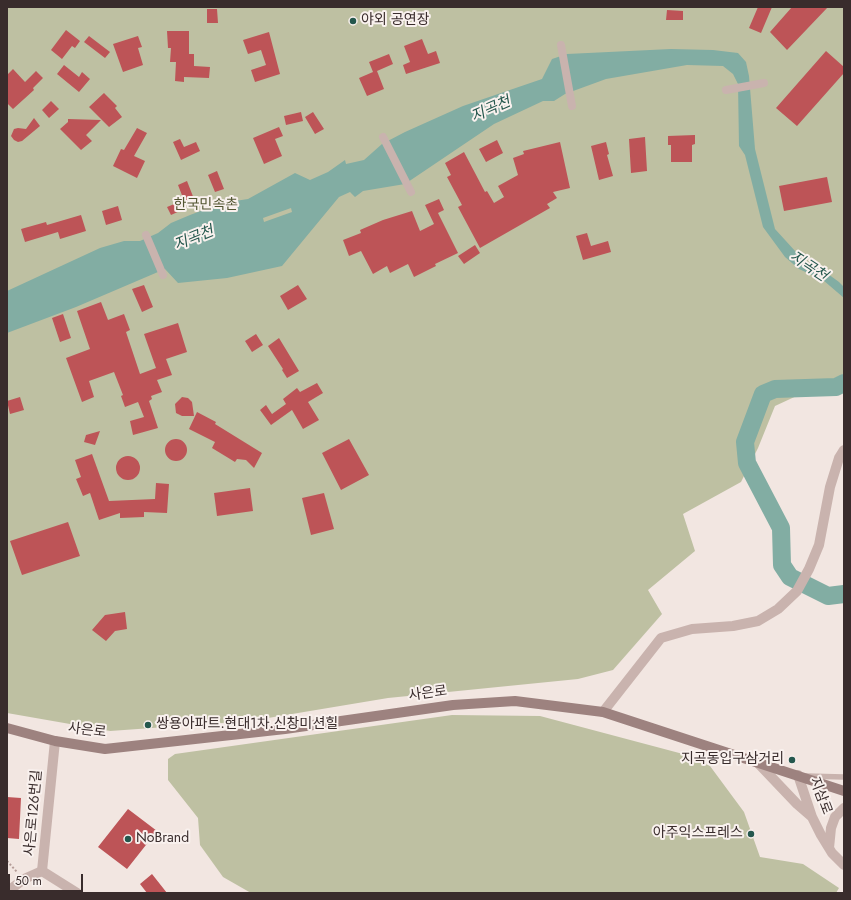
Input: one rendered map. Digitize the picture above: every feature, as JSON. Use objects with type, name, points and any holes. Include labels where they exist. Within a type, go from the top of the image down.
[{"type":"main road","name":"사은로","points":[[7,728],[55,741],[105,749],[285,728],[453,705],[515,700],[603,712],[844,791]]},
{"type":"street","points":[[561,45],[572,106]]},
{"type":"street","points":[[726,90],[764,83]]},
{"type":"street","points":[[383,137],[411,192]]},
{"type":"street","points":[[146,235],[163,275]]},
{"type":"street","points":[[603,712],[661,638],[692,629],[733,626],[758,621],[778,609],[797,591],[809,570],[819,545],[830,487],[839,458],[844,450]]},
{"type":"street","name":"사은로126번길","points":[[55,741],[42,871],[77,893]]},
{"type":"street","points":[[758,763],[797,804],[812,817]]},
{"type":"street","name":"지삼로","points":[[798,775],[812,817],[829,848],[844,865]]},
{"type":"street","points":[[829,848],[831,828],[835,817],[844,808]]},
{"type":"street","points":[[7,892],[24,879],[42,871]]},
{"type":"lane","points":[[798,775],[844,777]]},
{"type":"path","points":[[7,861],[24,879]]},
{"type":"green space","name":"한국민속촌","points":[[7,7],[844,7],[844,374],[775,406],[758,448],[741,482],[683,514],[695,551],[648,590],[662,614],[613,670],[578,679],[388,698],[250,721],[110,731],[7,713]]},
{"type":"green space","points":[[452,715],[540,716],[683,754],[710,766],[744,812],[760,857],[803,864],[839,888],[836,893],[251,893],[223,877],[200,845],[198,818],[168,780],[168,759],[175,754]]},
{"type":"water","points":[[671,49],[713,50],[738,53],[746,62],[749,76],[755,149],[775,229],[806,263],[817,266],[844,287],[844,298],[823,280],[799,269],[785,257],[763,227],[745,155],[739,146],[738,84],[733,74],[723,66],[687,65],[606,79],[565,94],[554,101],[543,101],[494,124],[405,184],[363,191],[355,197],[350,192],[339,197],[282,266],[227,278],[178,283],[165,269],[76,307],[7,333],[7,291],[100,248],[124,241],[140,241],[158,233],[171,223],[190,215],[222,203],[248,199],[295,173],[310,180],[328,172],[345,160],[346,164],[364,160],[382,144],[405,132],[463,106],[542,79],[552,59],[567,54]],"holes":[[[291,208],[292,212],[264,222],[263,218]]]},
{"type":"building","points":[[758,7],[772,7],[761,33],[749,28]]},
{"type":"building","points":[[792,7],[828,7],[787,50],[770,32]]},
{"type":"building","points":[[207,9],[217,9],[218,23],[207,23]]},
{"type":"building","points":[[667,10],[683,11],[683,20],[666,20]]},
{"type":"building","points":[[66,30],[80,41],[75,48],[72,46],[62,59],[51,50]]},
{"type":"building","points":[[167,31],[189,31],[189,54],[194,54],[194,66],[210,67],[209,78],[184,77],[184,82],[175,81],[176,62],[170,62],[171,48],[168,48]]},
{"type":"building","points":[[269,32],[280,74],[255,82],[251,70],[266,65],[261,50],[248,54],[243,40]]},
{"type":"building","points":[[89,36],[110,52],[105,58],[84,42]]},
{"type":"building","points":[[138,36],[142,47],[138,48],[143,65],[123,72],[113,44]]},
{"type":"building","points":[[422,39],[428,54],[436,51],[440,63],[406,74],[403,65],[410,62],[404,46]]},
{"type":"building","points":[[826,51],[844,67],[844,73],[797,126],[776,108]]},
{"type":"building","points":[[389,54],[393,64],[377,71],[384,89],[367,96],[359,78],[373,72],[369,62]]},
{"type":"building","points":[[64,65],[79,77],[82,72],[90,79],[79,92],[57,74]]},
{"type":"building","points":[[13,69],[25,82],[36,71],[43,78],[33,88],[34,90],[13,109],[7,103],[7,75]]},
{"type":"building","points":[[104,93],[117,106],[115,108],[122,117],[109,127],[89,107]]},
{"type":"building","points":[[51,101],[59,109],[49,118],[42,110]]},
{"type":"building","points":[[301,112],[303,121],[286,125],[284,116]]},
{"type":"building","points":[[313,112],[324,129],[315,134],[305,117]]},
{"type":"building","points":[[34,118],[40,126],[22,141],[18,142],[14,140],[11,136],[14,129],[26,129]]},
{"type":"building","points":[[68,119],[101,120],[86,135],[92,141],[81,150],[60,129],[68,122]]},
{"type":"building","points":[[279,127],[283,136],[275,139],[282,156],[264,164],[253,138]]},
{"type":"building","points":[[137,128],[147,133],[134,156],[145,161],[137,178],[113,166],[121,149],[124,150]]},
{"type":"building","points":[[695,135],[695,144],[692,145],[692,162],[671,162],[671,145],[668,145],[668,136]]},
{"type":"building","points":[[645,137],[647,171],[631,173],[629,139]]},
{"type":"building","points":[[180,139],[184,147],[196,142],[200,151],[181,160],[173,142]]},
{"type":"building","points":[[497,140],[503,153],[486,162],[479,149]]},
{"type":"building","points":[[560,142],[570,188],[553,192],[557,198],[547,204],[550,208],[480,248],[458,207],[462,205],[447,177],[451,175],[445,163],[464,152],[485,192],[487,191],[494,203],[504,197],[498,186],[518,175],[513,158],[524,154],[523,151]]},
{"type":"building","points":[[606,142],[609,154],[607,155],[613,176],[599,180],[591,146]]},
{"type":"building","points":[[217,171],[224,189],[215,192],[208,175]]},
{"type":"building","points":[[827,177],[832,202],[784,211],[779,186]]},
{"type":"building","points":[[187,181],[194,199],[185,203],[178,185]]},
{"type":"building","points":[[439,199],[444,210],[438,213],[458,253],[435,264],[436,266],[414,277],[408,264],[390,273],[387,266],[373,274],[361,251],[349,256],[343,240],[361,233],[360,230],[383,220],[412,211],[420,231],[434,224],[425,205]]},
{"type":"building","points":[[179,202],[182,210],[171,215],[167,207]]},
{"type":"building","points":[[118,206],[122,220],[106,225],[102,211]]},
{"type":"building","points":[[81,215],[86,231],[60,239],[58,232],[25,242],[21,229],[46,222],[47,225]]},
{"type":"building","points":[[587,233],[591,246],[608,241],[611,252],[583,260],[576,236]]},
{"type":"building","points":[[475,245],[480,253],[464,264],[458,256]]},
{"type":"building","points":[[144,285],[153,307],[142,312],[132,289]]},
{"type":"building","points":[[298,285],[307,299],[288,310],[280,296]]},
{"type":"building","points":[[101,302],[108,320],[124,314],[130,330],[126,332],[140,374],[156,368],[144,334],[178,323],[187,352],[166,359],[172,375],[157,380],[162,392],[151,396],[152,399],[149,401],[158,428],[133,435],[130,421],[144,417],[138,402],[125,407],[121,396],[123,395],[114,372],[89,381],[94,397],[82,402],[66,358],[90,349],[77,311]]},
{"type":"building","points":[[63,314],[71,338],[60,342],[52,318]]},
{"type":"building","points":[[256,334],[263,345],[252,352],[245,341]]},
{"type":"building","points":[[279,338],[299,371],[287,378],[268,346]]},
{"type":"building","points":[[317,383],[323,393],[308,402],[319,420],[303,429],[292,410],[271,425],[260,410],[266,405],[272,414],[286,404],[283,399],[297,388],[300,392]]},
{"type":"building","points":[[20,397],[24,410],[10,414],[7,401]]},
{"type":"building","points":[[182,397],[188,398],[192,402],[194,416],[182,416],[176,413],[175,404]]},
{"type":"building","points":[[197,412],[216,422],[215,424],[262,453],[254,468],[246,460],[237,459],[235,462],[212,448],[215,442],[189,429]]},
{"type":"building","points":[[100,431],[95,445],[84,442],[86,435]]},
{"type":"building","points":[[176,439],[184,442],[187,450],[184,458],[176,461],[168,458],[165,450],[168,442]]},
{"type":"building","points":[[349,439],[369,475],[341,490],[322,453]]},
{"type":"building","points":[[92,454],[109,501],[155,499],[156,483],[169,484],[167,513],[144,512],[144,517],[120,518],[120,513],[99,520],[90,493],[83,496],[76,479],[81,477],[75,460]]},
{"type":"building","points":[[128,456],[136,460],[140,468],[136,476],[128,480],[120,476],[116,468],[120,460]]},
{"type":"building","points":[[250,488],[253,511],[217,516],[214,493]]},
{"type":"building","points":[[324,493],[334,529],[311,535],[302,498]]},
{"type":"building","points":[[68,522],[80,556],[22,575],[10,541]]},
{"type":"building","points":[[125,612],[127,629],[115,631],[106,641],[92,630],[105,615]]},
{"type":"building","points":[[7,797],[21,798],[19,839],[7,838]]},
{"type":"building","name":"NoBrand","points":[[128,809],[157,831],[127,869],[98,847]]},
{"type":"building","points":[[152,874],[167,893],[147,893],[140,884]]},
{"type":"waterway","name":"지곡천","points":[[844,383],[836,387],[775,389],[763,394],[745,442],[747,463],[781,528],[782,565],[790,577],[828,596],[844,594]]},
{"type":"place","name":"야외 공연장","points":[[353,21]]},
{"type":"place","name":"쌍용아파트.현대1차.신창미션힐","points":[[148,725]]},
{"type":"place","name":"지곡동입구삼거리","points":[[792,760]]},
{"type":"place","name":"아주익스프레스","points":[[751,834]]},
{"type":"place","name":"NoBrand","points":[[128,839]]}]
